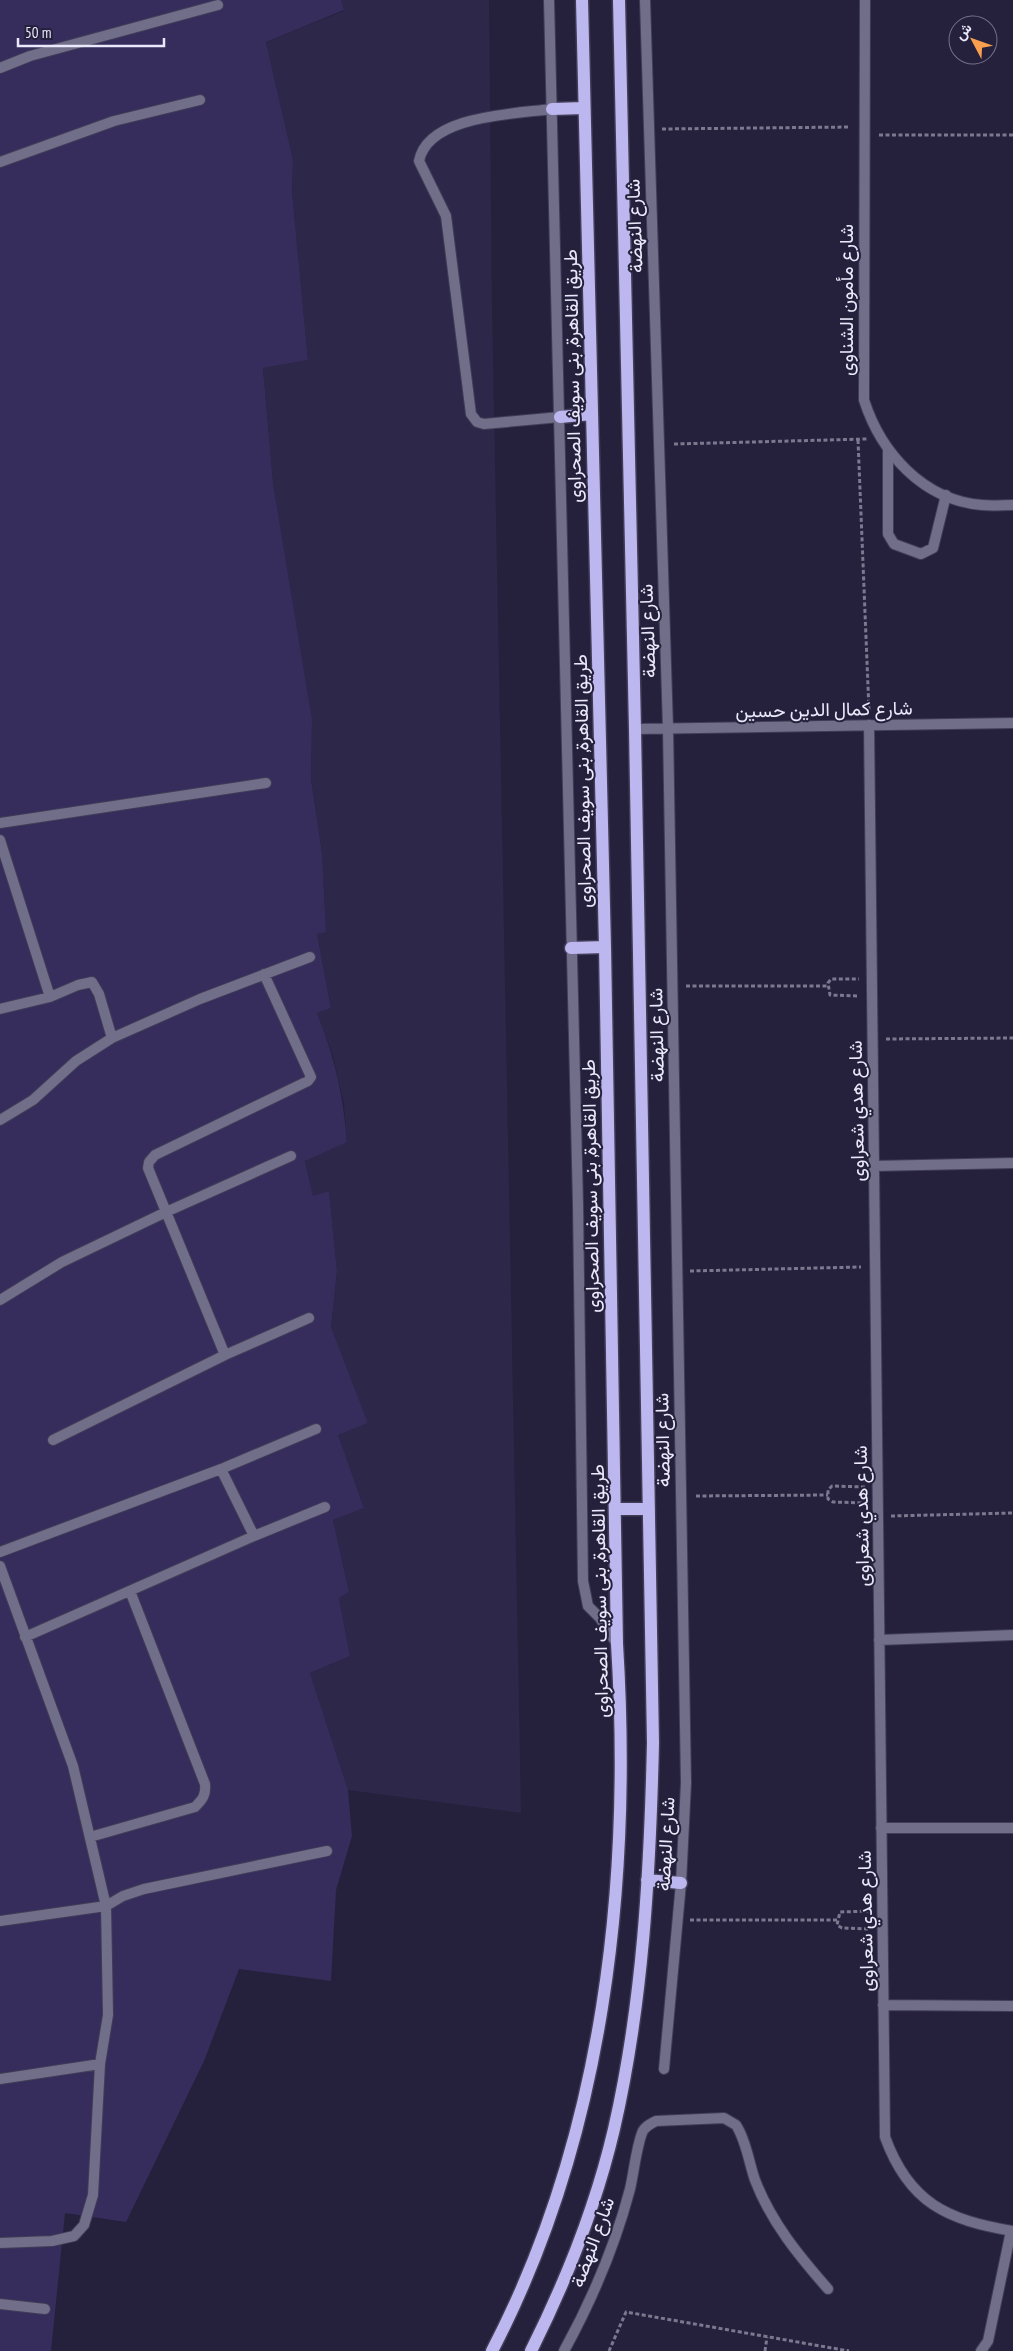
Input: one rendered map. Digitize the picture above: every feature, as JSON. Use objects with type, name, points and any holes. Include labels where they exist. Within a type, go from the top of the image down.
[{"type":"main road","name":"طريق القاهرة, بنى سويف الصحراوى","points":[[492,2351],[522,2289],[546,2229],[573,2140],[595,2039],[612,1927],[620,1824],[620,1701],[617,1644],[605,947],[582,0]]},
{"type":"main road","points":[[531,2351],[564,2281],[583,2233],[614,2130],[633,2024],[647,1880],[653,1743],[635,729],[619,0]]},
{"type":"main road","points":[[552,109],[584,108]]},
{"type":"main road","points":[[560,417],[592,414]]},
{"type":"main road","points":[[571,948],[605,947]]},
{"type":"main road","points":[[615,1509],[649,1509]]},
{"type":"main road","points":[[647,1880],[681,1883]]},
{"type":"street","points":[[549,0],[578,1204],[583,1581],[588,1606],[600,1618],[617,1644]]},
{"type":"street","name":"شارع النهضة","points":[[645,0],[668,728],[686,1783],[681,1883],[664,2070]]},
{"type":"street","name":"شارع مأمون الشناوى","points":[[865,0],[863,131],[864,400],[880,438],[888,450],[914,477],[946,495],[982,505],[1013,505]]},
{"type":"street","points":[[0,68],[30,56],[218,4]]},
{"type":"street","points":[[0,162],[114,120],[200,100]]},
{"type":"street","points":[[552,109],[482,118],[457,126],[432,138],[424,147],[420,162],[446,216],[472,414],[477,422],[484,424],[560,417]]},
{"type":"street","points":[[888,450],[888,534],[894,544],[921,554],[933,548],[946,495]]},
{"type":"street","name":"شارع كمال الدين حسين","points":[[635,729],[1013,723]]},
{"type":"street","name":"شارع هدي شعراوى","points":[[869,725],[885,2137],[896,2163],[912,2186],[941,2210],[977,2225],[1012,2231]]},
{"type":"street","points":[[0,823],[266,784]]},
{"type":"street","points":[[0,840],[50,997]]},
{"type":"street","points":[[0,1120],[33,1100],[76,1061],[112,1038],[200,999],[310,957]]},
{"type":"street","points":[[225,1355],[148,1168],[149,1162],[155,1155],[308,1081],[311,1077],[264,974]]},
{"type":"street","points":[[0,1009],[50,997],[78,985],[92,982],[99,994],[112,1038]]},
{"type":"street","points":[[0,1300],[62,1262],[166,1212],[291,1156]]},
{"type":"street","points":[[874,1166],[1013,1163]]},
{"type":"street","points":[[53,1440],[225,1355],[309,1318]]},
{"type":"street","points":[[0,1552],[221,1469],[316,1428]]},
{"type":"street","points":[[221,1469],[254,1536]]},
{"type":"street","points":[[24,1637],[325,1506]]},
{"type":"street","points":[[0,1566],[24,1637],[73,1766],[106,1906],[108,2015],[100,2064],[93,2196],[84,2225],[74,2236],[59,2240],[0,2243]]},
{"type":"street","points":[[90,1837],[195,1807],[203,1800],[205,1792],[204,1784],[130,1591]]},
{"type":"street","points":[[879,1640],[1013,1635]]},
{"type":"street","points":[[882,1828],[1013,1828]]},
{"type":"street","points":[[0,1920],[106,1906],[139,1890],[327,1851]]},
{"type":"street","points":[[884,2005],[1013,2006]]},
{"type":"street","points":[[0,2079],[100,2064]]},
{"type":"street","name":"شارع النهضة","points":[[564,2351],[590,2299],[616,2234],[630,2190],[641,2134],[649,2124],[656,2122],[724,2118],[736,2125],[756,2181],[775,2220],[799,2256],[828,2289]]},
{"type":"street","points":[[981,2351],[988,2342],[1012,2231]]},
{"type":"street","points":[[0,2304],[45,2309]]},
{"type":"path","points":[[649,129],[863,131],[1013,135]]},
{"type":"path","points":[[658,445],[880,438]]},
{"type":"path","points":[[858,440],[869,725]]},
{"type":"path","points":[[872,979],[831,979],[828,986],[828,994],[832,996],[872,996]]},
{"type":"path","points":[[672,986],[828,986]]},
{"type":"path","points":[[873,1040],[1013,1038]]},
{"type":"path","points":[[677,1271],[875,1267]]},
{"type":"path","points":[[878,1487],[832,1486],[828,1490],[828,1498],[832,1502],[878,1504]]},
{"type":"path","points":[[680,1496],[828,1495]]},
{"type":"path","points":[[878,1516],[1013,1513]]},
{"type":"path","points":[[882,1911],[842,1911],[837,1915],[837,1925],[842,1928],[883,1929]]},
{"type":"path","points":[[678,1920],[837,1920]]},
{"type":"path","points":[[609,2351],[626,2312],[848,2351]]},
{"type":"path","points":[[765,2351],[768,2337]]},
{"type":"shaded area","points":[[0,0],[341,0],[344,10],[266,42],[293,160],[292,192],[308,360],[263,368],[273,483],[312,719],[311,779],[322,853],[326,932],[317,934],[331,1008],[317,1013],[337,1076],[347,1142],[305,1161],[313,1196],[329,1191],[337,1271],[331,1327],[368,1423],[338,1435],[364,1508],[333,1520],[349,1592],[339,1598],[350,1656],[310,1673],[348,1790],[352,1836],[336,1890],[331,1981],[239,1969],[204,2061],[126,2222],[65,2213],[51,2351],[0,2351]]},
{"type":"shaded area","points":[[341,0],[489,0],[492,309],[521,1813],[348,1790],[310,1673],[350,1656],[339,1598],[349,1592],[333,1520],[364,1508],[338,1435],[368,1423],[331,1327],[337,1271],[329,1192],[313,1197],[305,1160],[347,1142],[344,1104],[333,1056],[317,1013],[331,1008],[317,934],[326,931],[322,853],[311,779],[312,719],[273,483],[263,368],[308,360],[292,192],[293,160],[266,42],[344,11]]}]
